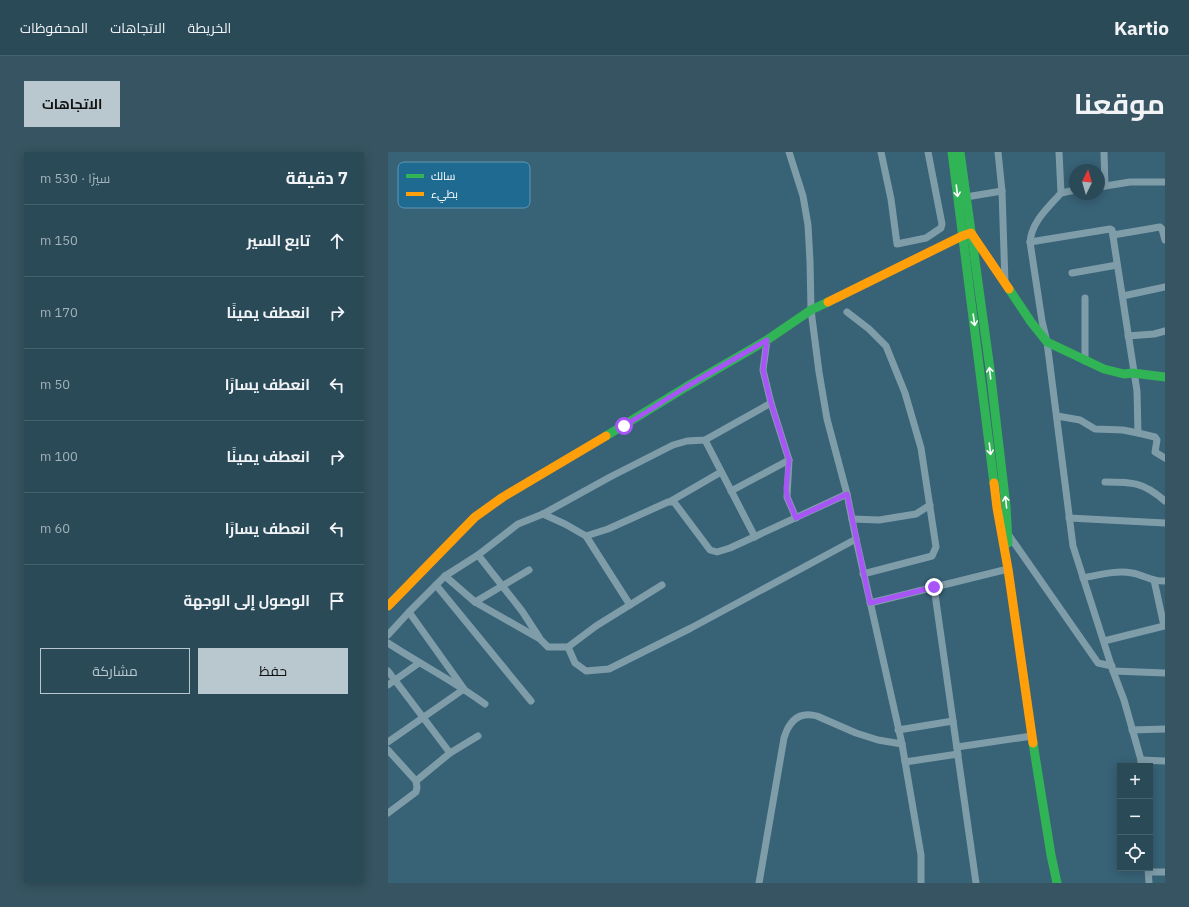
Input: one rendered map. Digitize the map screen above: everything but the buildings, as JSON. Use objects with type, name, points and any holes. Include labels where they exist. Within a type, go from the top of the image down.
[{"type":"main road","points":[[952,152],[992,391],[1006,506],[1008,569]]},
{"type":"main road","points":[[960,152],[966,197],[966,234],[980,369],[997,508],[1008,569],[1032,736],[1057,883]]},
{"type":"main road","points":[[388,606],[466,526],[487,508],[523,485],[648,412],[686,387],[767,340],[811,310],[966,234]]},
{"type":"main road","points":[[966,234],[1005,283],[1031,322],[1047,342],[1098,367],[1113,372],[1165,377]]},
{"type":"street","points":[[789,152],[803,196],[808,225],[811,310],[827,418],[847,494],[902,744],[922,855],[921,881],[929,883]]},
{"type":"street","points":[[881,152],[892,199],[897,244],[926,238],[941,228],[942,224],[928,152]]},
{"type":"street","points":[[998,152],[1002,191],[1005,283]]},
{"type":"street","points":[[1059,152],[1061,193]]},
{"type":"street","points":[[1103,164],[1104,152]]},
{"type":"street","points":[[1105,186],[1130,182],[1165,182]]},
{"type":"street","points":[[966,197],[1002,191]]},
{"type":"street","points":[[1069,191],[1061,193],[1039,218],[1034,225],[1030,242],[1042,322],[1047,342],[1073,546],[1112,668],[1124,700],[1141,763],[1165,761]]},
{"type":"street","points":[[1113,235],[1160,227],[1165,240]]},
{"type":"street","points":[[1030,242],[1110,229],[1112,230],[1137,391],[1138,433]]},
{"type":"street","points":[[1072,272],[1117,266]]},
{"type":"street","points":[[1123,296],[1165,287]]},
{"type":"street","points":[[1085,298],[1085,361]]},
{"type":"street","points":[[847,312],[869,329],[886,346],[905,393],[921,448],[936,547],[932,556],[864,574]]},
{"type":"street","points":[[1031,322],[1037,324],[1042,322]]},
{"type":"street","points":[[1128,336],[1154,334],[1165,331]]},
{"type":"street","points":[[767,340],[763,370],[771,403],[789,460],[786,488],[787,497],[796,518]]},
{"type":"street","points":[[388,635],[445,576],[478,555],[518,524],[543,514],[610,477],[673,445],[687,441],[705,440],[771,403]]},
{"type":"street","points":[[1057,416],[1080,420],[1095,429],[1123,430],[1155,437],[1157,440],[1155,452],[1165,458]]},
{"type":"street","points":[[705,440],[755,537]]},
{"type":"street","points":[[731,491],[789,460]]},
{"type":"street","points":[[586,536],[608,530],[671,501],[721,472]]},
{"type":"street","points":[[1105,482],[1137,483],[1150,489],[1165,501]]},
{"type":"street","points":[[671,501],[674,502],[710,550],[717,552],[755,537],[847,494]]},
{"type":"street","points":[[852,519],[879,520],[916,514],[930,505]]},
{"type":"street","points":[[543,514],[566,524],[586,536],[630,605]]},
{"type":"street","points":[[1069,518],[1165,523]]},
{"type":"street","points":[[1008,534],[1098,663],[1112,668],[1165,673]]},
{"type":"street","points":[[568,647],[575,664],[586,672],[609,669],[691,628],[856,539]]},
{"type":"street","points":[[478,555],[522,611],[540,639],[548,647],[568,647],[596,626],[662,585]]},
{"type":"street","points":[[870,603],[1008,569]]},
{"type":"street","points":[[475,602],[529,570]]},
{"type":"street","points":[[1083,578],[1124,572],[1137,574],[1154,580],[1165,581]]},
{"type":"street","points":[[445,576],[475,602],[540,639]]},
{"type":"street","points":[[1104,641],[1164,626],[1162,606],[1154,580]]},
{"type":"street","points":[[436,585],[530,701]]},
{"type":"street","points":[[934,587],[976,883]]},
{"type":"street","points":[[409,612],[464,689]]},
{"type":"street","points":[[388,643],[464,689],[485,704]]},
{"type":"street","points":[[388,685],[419,663]]},
{"type":"street","points":[[388,671],[450,753]]},
{"type":"street","points":[[388,742],[464,689]]},
{"type":"street","points":[[759,883],[784,738],[788,726],[792,721],[800,716],[811,714],[871,738],[902,744]]},
{"type":"street","points":[[898,730],[953,721]]},
{"type":"street","points":[[1132,730],[1165,729]]},
{"type":"street","points":[[416,781],[450,753],[478,736]]},
{"type":"street","points":[[905,762],[1032,736]]},
{"type":"street","points":[[388,750],[416,781],[417,787],[416,792],[388,813]]},
{"type":"street","points":[[1148,871],[1149,883]]},
{"type":"street","points":[[1153,871],[1165,872]]},
{"type":"traffic: fast","points":[[952,152],[994,483]]},
{"type":"traffic: fast","points":[[960,152],[990,369],[1006,506],[1008,543]]},
{"type":"traffic: fast","points":[[1009,289],[1031,322],[1047,342],[1104,369],[1124,374],[1133,373],[1165,377]]},
{"type":"traffic: fast","points":[[606,436],[767,340],[811,310],[828,302]]},
{"type":"traffic: fast","points":[[1033,743],[1057,883]]},
{"type":"traffic: slow","points":[[828,302],[962,236],[971,233],[1009,289]]},
{"type":"traffic: slow","points":[[388,606],[475,517],[503,497],[606,436]]},
{"type":"traffic: slow","points":[[994,483],[1033,743]]},
{"type":"route","points":[[624,426],[686,387],[767,340],[763,370],[781,438],[789,460],[786,488],[787,497],[796,518],[847,494],[870,603],[934,587]]}]
